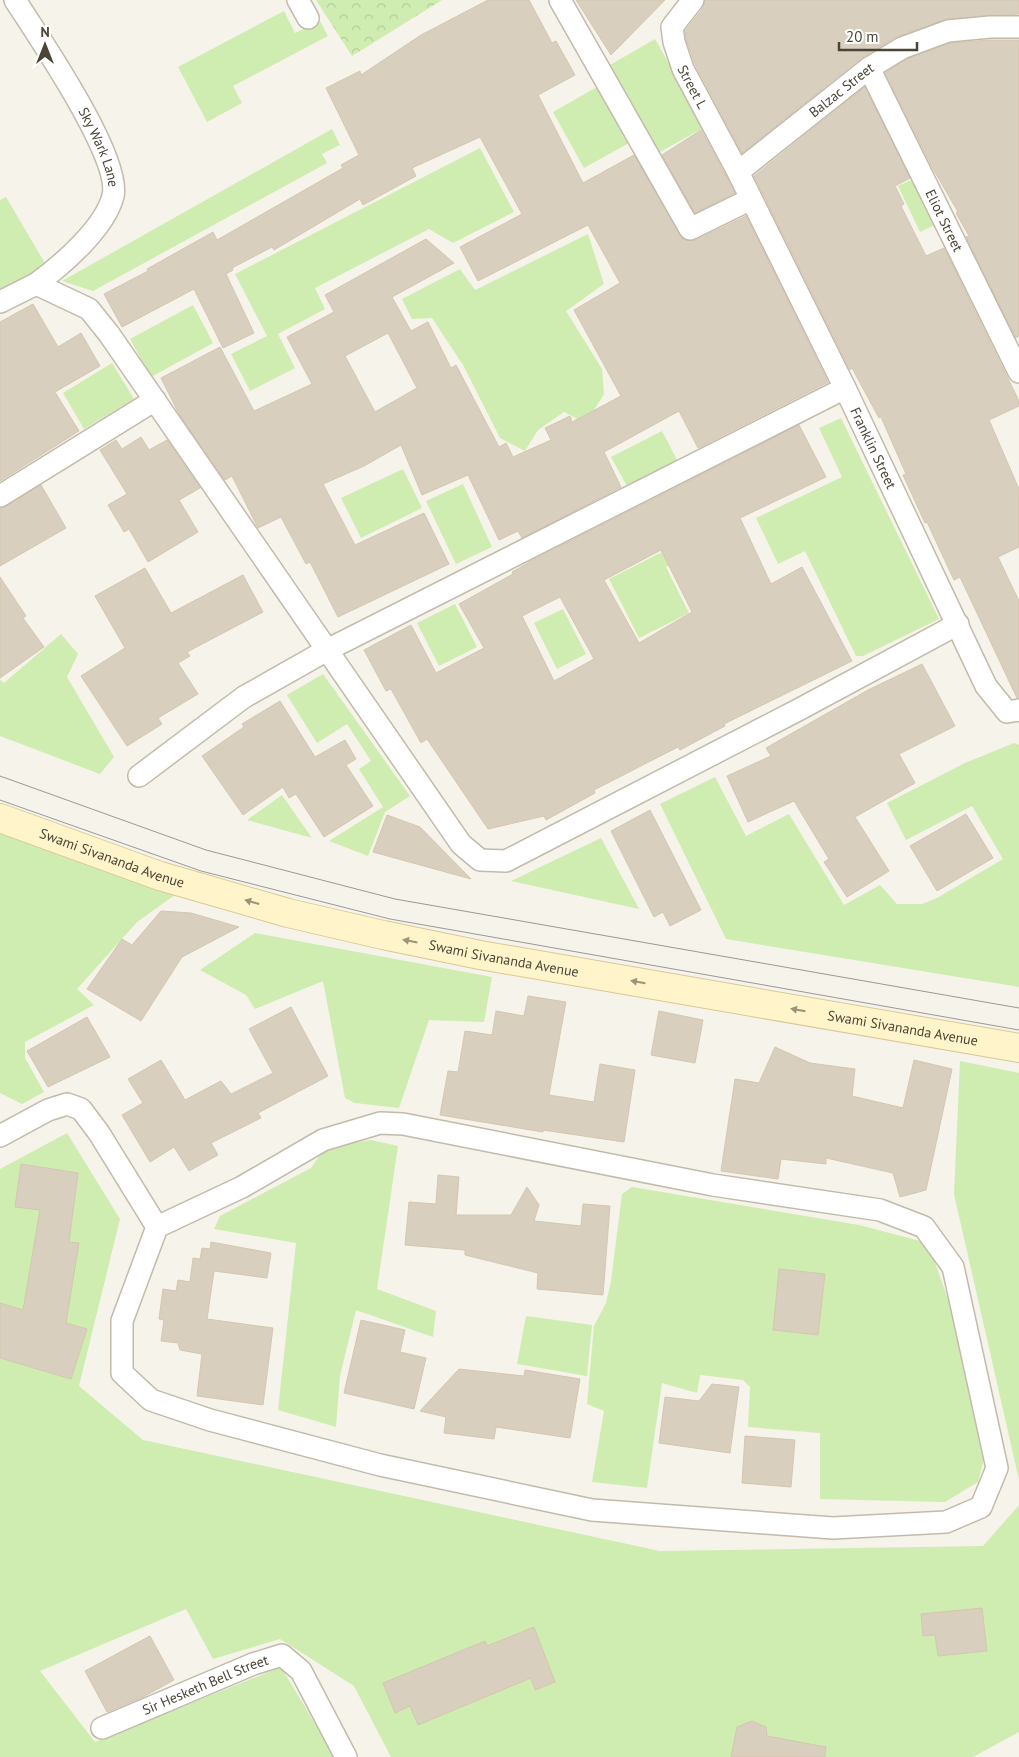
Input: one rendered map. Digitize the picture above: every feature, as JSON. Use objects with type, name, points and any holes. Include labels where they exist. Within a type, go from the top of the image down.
[{"type":"street","name":"Sky Wark Lane","points":[[0,302],[36,284],[60,266],[105,214],[113,196],[114,181],[111,167],[96,136],[54,62],[15,0]]},
{"type":"street","points":[[560,0],[690,229],[751,199]]},
{"type":"street","name":"Street L","points":[[693,0],[672,27],[674,42],[683,69],[738,172]]},
{"type":"street","name":"Balzac Street","points":[[738,172],[870,68],[902,48],[948,31],[990,27],[1019,27]]},
{"type":"street","name":"Eliot Street","points":[[870,68],[1019,372]]},
{"type":"street","name":"Franklin Street","points":[[738,172],[845,388],[986,686],[1007,712],[1019,710]]},
{"type":"street","points":[[36,284],[90,309],[155,400],[461,844],[480,860],[506,861],[800,709],[958,624]]},
{"type":"street","points":[[138,776],[244,696],[327,650],[845,388]]},
{"type":"street","points":[[0,496],[155,400]]},
{"type":"street","name":"Swami Sivananda Avenue","points":[[0,818],[160,876],[288,913],[383,935],[490,956],[1019,1048]]},
{"type":"street","points":[[2,1131],[48,1110],[67,1104],[81,1109],[99,1133],[157,1227]]},
{"type":"street","points":[[380,1123],[404,1124],[714,1185],[880,1210],[924,1227],[953,1267],[996,1468],[981,1507],[946,1522],[833,1528],[592,1510],[380,1465],[210,1420],[151,1400],[122,1373],[122,1321],[157,1227],[242,1187],[323,1140],[380,1123]]},
{"type":"street","name":"Sir Hesketh Bell Street","points":[[102,1728],[253,1664],[282,1655],[301,1671],[346,1757]]},
{"type":"green space","points":[[316,0],[442,0],[352,56]]},
{"type":"green space","points":[[284,11],[295,33],[320,21],[328,36],[233,86],[242,103],[207,122],[178,67]]},
{"type":"green space","points":[[655,39],[705,127],[660,152],[610,65]]},
{"type":"green space","points":[[597,87],[629,143],[584,168],[553,112]]},
{"type":"green space","points":[[332,129],[340,145],[322,154],[327,163],[93,291],[62,281]]},
{"type":"green space","points":[[480,148],[514,212],[453,243],[429,229],[315,288],[325,309],[278,334],[295,368],[250,391],[231,354],[267,336],[235,274]]},
{"type":"green space","points":[[916,178],[937,224],[920,232],[898,186]]},
{"type":"green space","points":[[6,197],[46,265],[0,291],[0,200]]},
{"type":"green space","points":[[588,234],[604,284],[566,311],[602,369],[604,394],[586,423],[564,412],[538,430],[525,451],[500,438],[463,365],[432,318],[412,319],[402,299],[460,269],[475,290]]},
{"type":"green space","points":[[193,305],[213,343],[151,377],[130,339]]},
{"type":"green space","points":[[112,363],[134,399],[84,429],[63,393]]},
{"type":"green space","points":[[841,418],[939,619],[863,656],[856,656],[805,551],[778,564],[756,518],[842,477],[819,428]]},
{"type":"green space","points":[[662,431],[677,460],[627,486],[611,457]]},
{"type":"green space","points":[[403,469],[422,508],[361,538],[341,498]]},
{"type":"green space","points":[[463,484],[492,547],[456,564],[426,501]]},
{"type":"green space","points":[[700,549],[666,567],[689,613],[639,638],[609,579],[664,551]]},
{"type":"green space","points":[[455,604],[477,647],[439,666],[417,623]]},
{"type":"green space","points":[[563,609],[586,654],[557,669],[534,623]]},
{"type":"green space","points":[[61,634],[78,654],[67,677],[114,757],[100,774],[0,736],[0,680],[4,683]]},
{"type":"green space","points":[[323,674],[410,796],[385,812],[368,856],[329,841],[383,807],[359,769],[371,761],[347,724],[317,743],[287,695]]},
{"type":"green space","points":[[1014,743],[1019,745],[1019,987],[726,939],[660,804],[715,777],[746,836],[789,814],[844,905],[880,885],[897,904],[922,904],[937,898],[1003,859],[972,806],[906,840],[887,803],[965,763]]},
{"type":"green space","points":[[282,795],[312,838],[247,820]]},
{"type":"green space","points":[[0,824],[179,892],[137,922],[77,989],[94,1005],[25,1042],[25,1058],[44,1092],[22,1104],[0,1093]]},
{"type":"green space","points":[[601,838],[639,909],[511,881]]},
{"type":"green space","points":[[255,933],[492,977],[484,1022],[429,1020],[399,1108],[355,1103],[345,1098],[323,981],[255,1009],[246,995],[200,970]]},
{"type":"green space","points":[[960,1061],[1019,1073],[1019,1480],[954,1194]]},
{"type":"green space","points":[[67,1133],[120,1219],[79,1386],[143,1440],[660,1551],[983,1546],[1019,1505],[1019,1732],[973,1757],[391,1757],[354,1686],[280,1639],[213,1659],[186,1609],[40,1671],[95,1742],[281,1667],[335,1757],[0,1757],[0,1169]]},
{"type":"green space","points":[[371,1140],[398,1146],[377,1289],[436,1311],[433,1337],[356,1310],[340,1376],[336,1427],[278,1410],[296,1243],[214,1229],[220,1216],[311,1168],[321,1153],[346,1144]]},
{"type":"green space","points":[[632,1187],[859,1225],[928,1243],[970,1361],[984,1459],[978,1482],[945,1502],[820,1499],[820,1433],[748,1427],[750,1387],[743,1380],[700,1375],[697,1393],[662,1383],[647,1488],[592,1482],[604,1411],[587,1404],[594,1326],[606,1303],[611,1281],[622,1194]]},
{"type":"green space","points":[[526,1316],[592,1325],[587,1376],[517,1364]]},
{"type":"building","points":[[488,0],[529,0],[552,43],[556,41],[575,75],[538,95],[583,183],[634,155],[684,240],[696,240],[746,216],[828,382],[698,448],[679,411],[604,452],[621,487],[522,538],[518,531],[499,540],[468,475],[422,495],[401,445],[364,466],[323,484],[355,545],[424,513],[449,564],[338,617],[310,562],[306,564],[281,517],[258,528],[232,476],[225,480],[179,414],[161,378],[220,347],[254,411],[312,384],[287,337],[334,312],[325,295],[426,239],[454,263],[392,297],[411,331],[428,322],[451,368],[456,365],[499,447],[506,443],[513,457],[551,440],[545,428],[570,416],[572,422],[621,396],[574,310],[620,283],[588,225],[478,281],[460,247],[522,214],[480,137],[412,168],[416,176],[363,205],[360,199],[274,250],[272,247],[232,268],[233,270],[226,274],[254,333],[223,348],[194,289],[122,327],[104,294],[148,271],[147,269],[213,232],[217,240],[343,168],[341,165],[359,155],[326,88],[360,71],[361,75],[421,35]],"holes":[[[388,333],[417,388],[375,412],[345,356]]]},
{"type":"building","points":[[576,0],[665,0],[611,55]]},
{"type":"building","points":[[705,0],[1019,0],[1019,14],[947,19],[896,37],[861,58],[742,153],[695,64],[686,39],[685,31],[703,8]]},
{"type":"building","points":[[1019,40],[1019,336],[1016,338],[966,237],[969,236],[956,213],[958,212],[932,167],[885,73],[907,59],[951,43]]},
{"type":"building","points":[[865,87],[910,178],[895,186],[904,204],[901,206],[926,256],[944,248],[1019,401],[1019,406],[989,420],[1019,489],[1019,547],[998,557],[1019,601],[1019,698],[1017,698],[960,577],[954,580],[927,522],[925,523],[903,475],[906,474],[881,417],[879,418],[852,368],[850,370],[754,176]]},
{"type":"building","points":[[701,130],[735,193],[695,213],[662,155]]},
{"type":"building","points":[[33,304],[58,347],[81,333],[100,366],[55,392],[79,431],[0,481],[0,322]]},
{"type":"building","points":[[799,425],[826,477],[740,518],[771,584],[802,567],[852,661],[724,724],[725,726],[680,750],[678,747],[594,790],[595,793],[546,820],[544,816],[488,829],[427,739],[421,743],[391,689],[386,691],[364,650],[411,625],[436,673],[484,648],[459,604],[513,574],[512,572]],"holes":[[[661,550],[692,612],[639,643],[604,580]],[[560,597],[594,659],[554,681],[522,616]]]},
{"type":"building","points":[[141,437],[149,450],[167,440],[200,488],[179,500],[198,532],[148,562],[129,529],[124,532],[108,505],[127,494],[100,450],[116,440],[122,449]]},
{"type":"building","points":[[41,485],[66,528],[0,566],[0,508]]},
{"type":"building","points":[[145,568],[171,613],[243,575],[263,612],[187,652],[190,656],[178,663],[198,694],[158,718],[162,724],[127,746],[81,676],[125,648],[95,596]]},
{"type":"building","points":[[0,577],[26,616],[23,618],[44,647],[0,678]]},
{"type":"building","points":[[922,664],[955,726],[899,754],[915,783],[855,817],[889,871],[847,897],[824,862],[829,859],[794,801],[748,822],[727,776],[771,756],[766,748],[868,690]]},
{"type":"building","points":[[280,701],[315,757],[345,740],[356,759],[346,765],[373,806],[324,837],[296,794],[289,798],[283,787],[243,815],[202,756],[244,727],[242,724]]},
{"type":"building","points":[[650,810],[701,910],[670,926],[663,912],[654,917],[611,831]]},
{"type":"building","points":[[966,814],[993,858],[937,891],[910,846]]},
{"type":"building","points":[[387,815],[420,827],[471,879],[373,852]]},
{"type":"building","points":[[161,911],[191,913],[239,927],[182,957],[141,1021],[87,989],[122,939],[132,945]]},
{"type":"building","points":[[528,996],[566,1002],[549,1095],[594,1102],[600,1064],[635,1070],[624,1142],[543,1130],[543,1132],[440,1115],[448,1071],[458,1072],[465,1031],[492,1035],[496,1011],[524,1016]]},
{"type":"building","points":[[291,1007],[328,1076],[258,1113],[261,1118],[211,1143],[218,1155],[189,1171],[174,1147],[150,1162],[122,1115],[143,1103],[128,1079],[161,1060],[185,1100],[221,1081],[231,1094],[273,1073],[249,1029]]},
{"type":"building","points":[[659,1011],[703,1020],[695,1063],[651,1055]]},
{"type":"building","points":[[87,1017],[110,1057],[48,1087],[27,1051]]},
{"type":"building","points":[[775,1047],[810,1063],[855,1069],[852,1096],[903,1108],[914,1060],[952,1069],[926,1190],[900,1197],[893,1173],[826,1158],[826,1164],[781,1159],[778,1179],[721,1171],[735,1079],[759,1083]]},
{"type":"building","points":[[21,1164],[78,1173],[69,1242],[79,1243],[66,1323],[87,1329],[71,1379],[0,1358],[0,1303],[23,1310],[40,1210],[15,1207]]},
{"type":"building","points":[[438,1175],[459,1177],[456,1215],[511,1215],[527,1187],[539,1205],[534,1221],[581,1226],[583,1204],[610,1206],[603,1295],[537,1289],[538,1273],[465,1255],[465,1250],[405,1245],[409,1202],[436,1204]]},
{"type":"building","points":[[211,1242],[271,1253],[267,1278],[214,1271],[207,1319],[273,1328],[263,1405],[197,1396],[202,1354],[180,1350],[178,1343],[161,1341],[164,1320],[159,1319],[163,1289],[176,1291],[178,1280],[190,1282],[193,1258],[200,1259],[202,1248],[210,1249]]},
{"type":"building","points":[[779,1269],[825,1274],[818,1335],[773,1330]]},
{"type":"building","points":[[361,1320],[405,1330],[400,1352],[426,1358],[414,1409],[344,1393]]},
{"type":"building","points":[[459,1369],[524,1376],[525,1370],[580,1379],[570,1438],[496,1427],[494,1439],[444,1433],[446,1417],[420,1411]]},
{"type":"building","points":[[712,1384],[739,1387],[730,1453],[659,1443],[665,1397],[699,1401]]},
{"type":"building","points":[[745,1436],[795,1440],[791,1487],[742,1483]]},
{"type":"building","points":[[982,1608],[987,1651],[938,1656],[935,1635],[923,1636],[921,1614]]},
{"type":"building","points":[[534,1627],[555,1682],[535,1690],[531,1678],[418,1725],[410,1706],[395,1713],[383,1683],[485,1641],[487,1646]]},
{"type":"building","points":[[150,1636],[174,1680],[143,1697],[107,1712],[85,1671]]},
{"type":"building","points":[[752,1721],[766,1727],[767,1736],[826,1747],[825,1757],[731,1757],[737,1727]]},
{"type":"tram line","points":[[0,776],[206,850],[395,899],[1019,1008]]},
{"type":"tram line","points":[[0,800],[201,871],[390,919],[1019,1030]]}]
